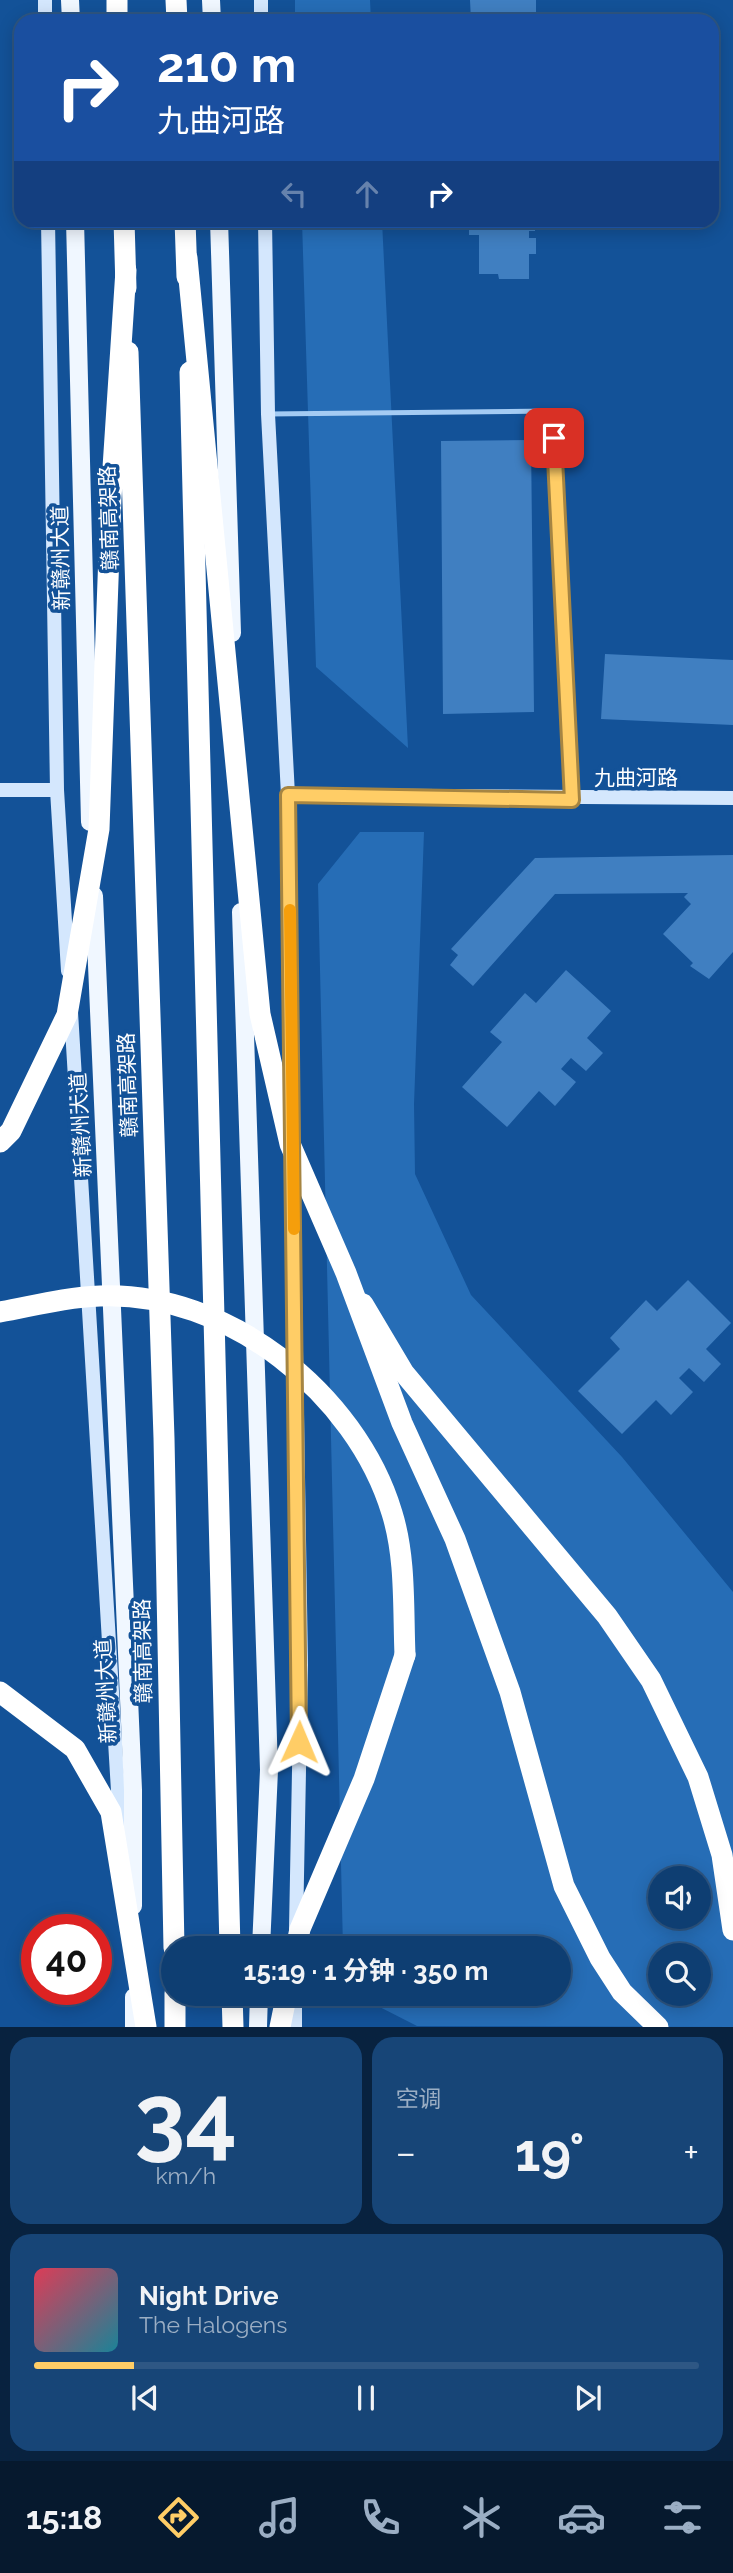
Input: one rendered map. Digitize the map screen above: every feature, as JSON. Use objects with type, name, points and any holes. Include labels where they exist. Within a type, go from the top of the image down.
[{"type":"highway","name":"赣南高架路","points":[[124,228],[164,1438],[174,1936]]},
{"type":"highway","points":[[185,228],[230,1936]]},
{"type":"highway","points":[[187,258],[260,1014],[290,1144],[346,1273],[402,1423],[455,1539],[510,1692],[565,1886],[600,1958],[622,1993],[658,2027]]},
{"type":"highway","points":[[0,1151],[67,1015],[99,829],[111,498],[126,270]]},
{"type":"highway","points":[[346,1273],[404,1373],[607,1616],[651,1680],[698,1777],[722,1855],[733,1930]]},
{"type":"highway","points":[[0,1312],[100,1296],[149,1299],[193,1311],[279,1354],[329,1401],[365,1447],[392,1512],[401,1556],[405,1656],[364,1779],[299,1936]]},
{"type":"highway","points":[[0,1692],[75,1749],[111,1812],[146,2027]]},
{"type":"highway","points":[[175,2006],[175,2027]]},
{"type":"highway","points":[[232,2006],[233,2027]]},
{"type":"highway","points":[[280,2027],[284,2006]]},
{"type":"main road","name":"新赣州大道","points":[[75,228],[90,810],[133,1790],[133,2027]]},
{"type":"main road","points":[[219,228],[269,1770],[262,1936]]},
{"type":"main road","points":[[258,2027],[259,2006]]},
{"type":"street","points":[[48,228],[57,790],[133,2027]]},
{"type":"street","points":[[265,228],[268,414],[288,795],[301,1665],[296,1936]]},
{"type":"street","points":[[0,790],[57,790]]},
{"type":"street","name":"九曲河路","points":[[288,795],[572,800],[733,798]]},
{"type":"street","points":[[295,2006],[295,2027]]},
{"type":"lane","points":[[268,414],[552,411],[572,800]]},
{"type":"shaded area","points":[[295,0],[370,0],[371,14],[295,14]]},
{"type":"shaded area","points":[[302,228],[382,228],[408,748],[316,667]]},
{"type":"shaded area","points":[[360,832],[424,832],[414,1104],[415,1174],[471,1295],[622,1457],[733,1592],[733,2027],[417,2026],[378,2006],[571,2006],[571,1936],[343,1936],[318,884]]},
{"type":"building","points":[[470,0],[536,0],[536,14],[471,14]]},
{"type":"building","points":[[469,228],[535,228],[535,231],[529,231],[529,238],[536,238],[536,254],[529,254],[529,279],[499,279],[498,274],[479,274],[479,235],[469,235]]},
{"type":"building","points":[[531,440],[534,712],[443,714],[441,441]]},
{"type":"building","points":[[605,654],[733,660],[733,725],[601,719]]},
{"type":"building","points":[[733,855],[733,952],[709,979],[690,966],[693,963],[663,934],[691,904],[684,897],[688,893],[555,894],[473,986],[450,965],[458,955],[451,949],[535,858]]},
{"type":"building","points":[[566,970],[611,1011],[587,1038],[603,1053],[586,1071],[571,1058],[561,1069],[576,1082],[555,1106],[539,1091],[507,1127],[462,1087],[502,1042],[490,1032],[525,993],[536,1003]]},
{"type":"building","points":[[688,1280],[731,1323],[706,1349],[721,1364],[704,1382],[689,1368],[679,1378],[693,1392],[671,1415],[656,1400],[622,1434],[578,1391],[620,1349],[610,1338],[646,1300],[657,1311]]},
{"type":"slow traffic","points":[[290,910],[294,1229]]},
{"type":"route","points":[[299,1742],[301,1665],[288,795],[572,800],[554,438]]}]
